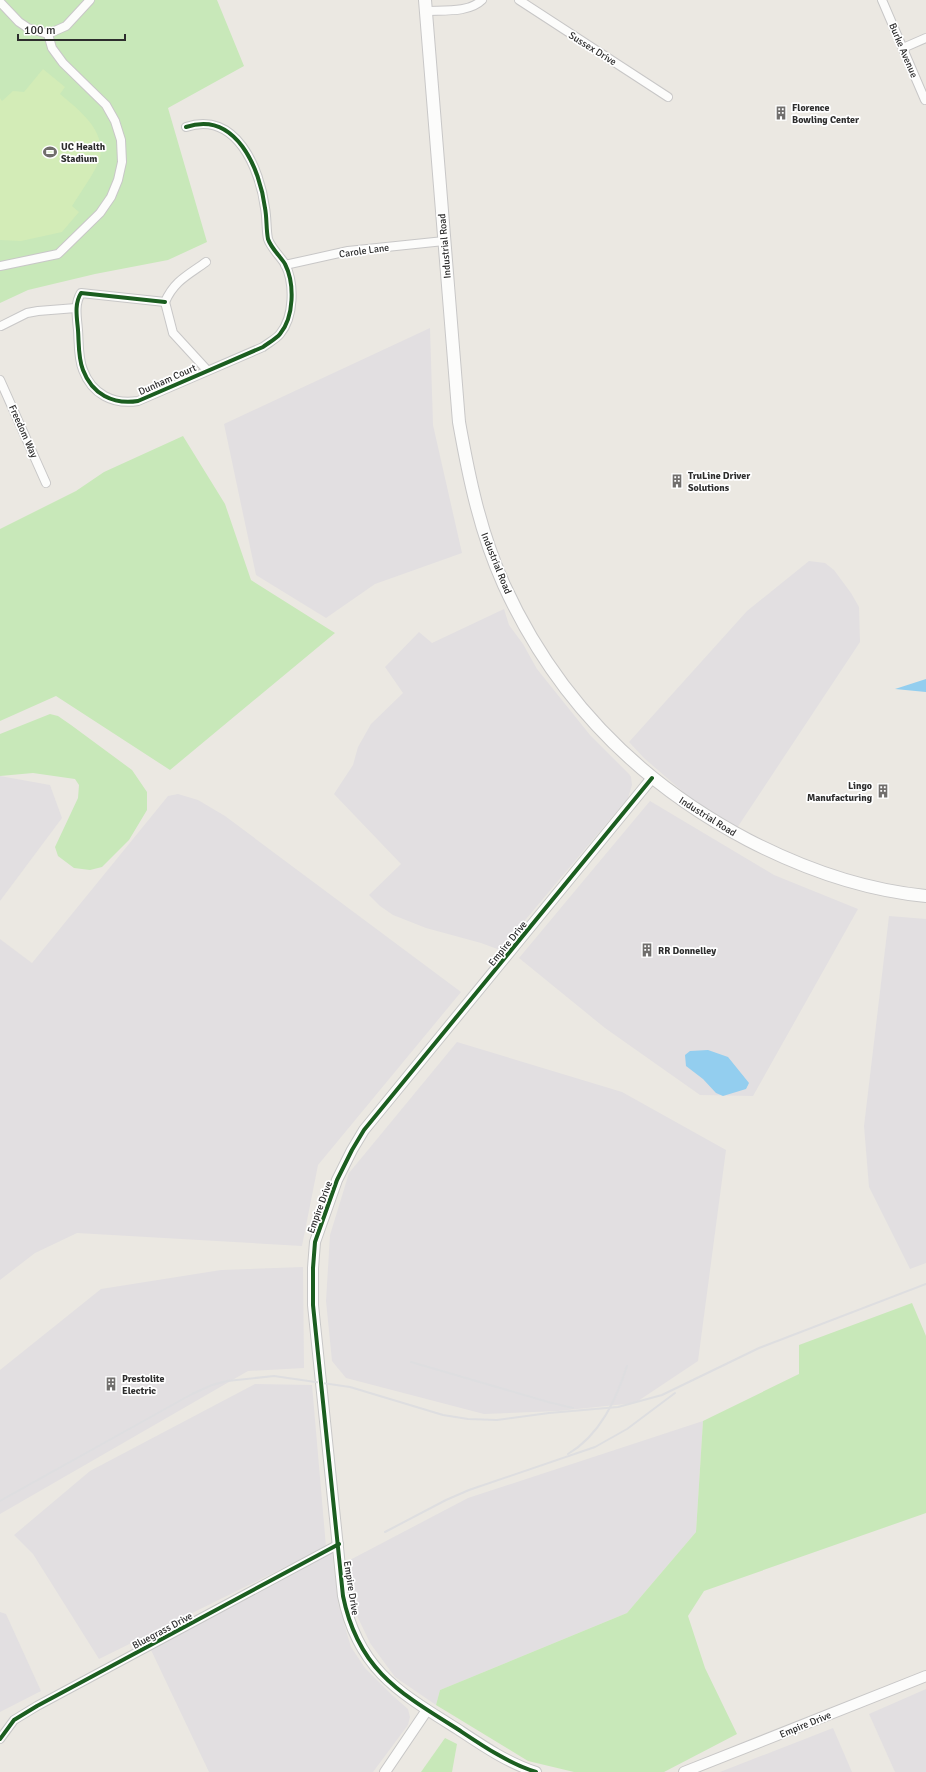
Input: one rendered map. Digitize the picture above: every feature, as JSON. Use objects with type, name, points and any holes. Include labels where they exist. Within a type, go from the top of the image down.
[{"type":"main road","name":"Industrial Road","points":[[425,6],[459,422],[471,488],[489,547],[504,585],[541,654],[579,706],[606,735],[652,778],[724,827],[804,866],[858,883],[926,896]]},
{"type":"street","points":[[0,2],[19,22],[28,28],[48,34],[66,26],[90,0]]},
{"type":"street","points":[[425,6],[466,8],[478,4],[482,0]]},
{"type":"street","name":"Sussex Drive","points":[[519,0],[668,96]]},
{"type":"street","name":"Burke Avenue","points":[[882,0],[925,100]]},
{"type":"street","points":[[0,266],[58,254],[100,213],[111,197],[118,180],[122,162],[121,140],[115,121],[106,105],[63,63],[52,48],[48,34]]},
{"type":"street","points":[[902,48],[926,38]]},
{"type":"street","name":"Dunham Court","points":[[76,308],[83,370],[95,388],[110,399],[123,402],[138,401],[263,347],[280,335],[287,322],[292,302],[289,276],[285,265],[269,240],[265,208],[259,180],[247,153],[237,138],[229,132],[213,125],[203,124],[186,127]]},
{"type":"street","name":"Carole Lane","points":[[285,265],[348,251],[444,241]]},
{"type":"street","points":[[206,262],[175,285],[171,289],[165,302],[173,334],[207,370]]},
{"type":"street","points":[[1,326],[27,313],[38,310],[76,308],[80,293],[84,292],[165,302]]},
{"type":"street","name":"Freedom Way","points":[[0,380],[46,483]]},
{"type":"street","name":"Empire Drive","points":[[536,1772],[508,1760],[427,1710],[392,1685],[369,1660],[358,1644],[347,1615],[343,1596],[313,1305],[315,1242],[337,1180],[352,1150],[376,1115],[652,778]]},
{"type":"street","name":"Bluegrass Drive","points":[[0,1740],[14,1720],[37,1706],[338,1544]]},
{"type":"street","name":"Empire Drive","points":[[684,1772],[926,1676]]},
{"type":"street","points":[[385,1772],[427,1710]]},
{"type":"shaded area","points":[[430,328],[433,425],[462,553],[375,584],[326,618],[256,575],[224,424]]},
{"type":"shaded area","points":[[809,561],[825,563],[834,570],[851,593],[859,607],[860,642],[737,828],[690,798],[644,758],[629,742],[747,611]]},
{"type":"shaded area","points":[[504,609],[509,625],[523,644],[537,669],[590,735],[629,774],[632,785],[628,798],[500,950],[481,943],[426,928],[393,915],[380,906],[369,895],[401,864],[334,794],[353,765],[358,747],[371,724],[403,693],[385,667],[419,632],[432,643]]},
{"type":"shaded area","points":[[0,776],[50,785],[62,818],[0,901]]},
{"type":"shaded area","points":[[178,794],[198,800],[225,816],[461,992],[318,1165],[302,1246],[77,1233],[35,1253],[0,1280],[0,939],[32,963],[168,796]]},
{"type":"shaded area","points":[[650,801],[774,875],[858,909],[753,1096],[700,1095],[605,1028],[519,958]]},
{"type":"shaded area","points":[[889,916],[926,919],[926,1263],[910,1269],[869,1187],[864,1126]]},
{"type":"shaded area","points":[[457,1042],[622,1092],[726,1150],[698,1361],[635,1403],[558,1411],[484,1414],[346,1378],[332,1361],[326,1301],[330,1235],[349,1173]]},
{"type":"shaded area","points":[[303,1267],[304,1368],[248,1371],[0,1514],[0,1370],[101,1289],[221,1270]]},
{"type":"shaded area","points":[[255,1384],[312,1385],[326,1547],[99,1659],[33,1554],[14,1535],[90,1471]]},
{"type":"shaded area","points":[[703,1421],[696,1532],[627,1613],[440,1690],[436,1705],[395,1677],[370,1643],[352,1605],[348,1561],[468,1498]]},
{"type":"shaded area","points":[[332,1552],[338,1603],[351,1647],[365,1668],[408,1709],[410,1717],[408,1725],[373,1772],[209,1772],[151,1650]]},
{"type":"shaded area","points":[[0,1612],[6,1614],[41,1691],[0,1712]]},
{"type":"shaded area","points":[[926,1689],[926,1772],[895,1772],[869,1714]]},
{"type":"shaded area","points":[[833,1728],[852,1772],[720,1772]]},
{"type":"green space","name":"UC Health Stadium","points":[[0,0],[217,0],[244,66],[168,108],[207,242],[168,260],[95,274],[28,290],[0,303]]},
{"type":"green space","name":"UC Health Stadium","points":[[43,69],[65,87],[60,94],[83,114],[95,130],[99,138],[101,148],[100,158],[92,175],[72,206],[79,212],[62,232],[21,241],[0,240],[0,98],[2,101],[13,91],[24,92]]},
{"type":"green space","points":[[183,436],[225,504],[251,580],[335,633],[170,770],[56,696],[0,721],[0,529],[76,491],[104,472]]},
{"type":"green space","points":[[50,714],[58,716],[132,770],[147,792],[147,810],[129,840],[102,867],[90,870],[74,868],[58,856],[55,847],[78,798],[79,785],[75,779],[33,773],[0,776],[0,734]]},
{"type":"green space","points":[[912,1303],[926,1336],[926,1513],[704,1591],[688,1616],[705,1668],[737,1734],[664,1772],[574,1772],[528,1761],[436,1705],[440,1690],[627,1613],[696,1532],[703,1421],[799,1374],[799,1345]]},
{"type":"green space","points":[[445,1738],[457,1744],[452,1772],[421,1772]]},
{"type":"water","points":[[926,679],[926,692],[895,689]]},
{"type":"water","points":[[708,1050],[728,1057],[749,1083],[746,1089],[723,1096],[716,1093],[703,1079],[686,1066],[685,1055],[690,1051]]},
{"type":"railway","points":[[0,1501],[192,1394],[212,1385],[227,1381],[274,1376],[350,1387],[443,1415],[468,1419],[497,1420],[549,1413],[618,1407],[662,1395],[759,1348],[926,1284]]},
{"type":"railway","points":[[411,1362],[573,1408]]},
{"type":"railway","points":[[568,1454],[579,1446],[598,1427],[612,1404],[627,1366]]},
{"type":"railway","points":[[385,1532],[446,1500],[469,1490],[595,1447],[627,1429],[675,1393]]},
{"type":"cycle path","points":[[165,302],[81,293],[77,302],[76,311],[80,361],[92,386],[104,396],[120,401],[138,401],[263,347],[280,334],[285,327],[292,300],[292,290],[285,264],[273,249],[268,239],[266,212],[258,176],[242,146],[232,135],[219,127],[204,124],[186,127]]},
{"type":"cycle path","points":[[536,1772],[496,1754],[400,1691],[384,1677],[359,1643],[350,1621],[343,1596],[313,1305],[315,1242],[337,1180],[364,1130],[652,778]]},
{"type":"cycle path","points":[[0,1739],[14,1720],[37,1706],[339,1544]]},
{"type":"place","name":"Florence Bowling Center","points":[[781,113]]},
{"type":"place","name":"UC Health Stadium","points":[[50,152]]},
{"type":"place","name":"TruLine Driver Solutions","points":[[677,481]]},
{"type":"place","name":"Lingo Manufacturing","points":[[883,791]]},
{"type":"place","name":"RR Donnelley","points":[[647,950]]},
{"type":"place","name":"Prestolite Electric","points":[[111,1384]]}]
